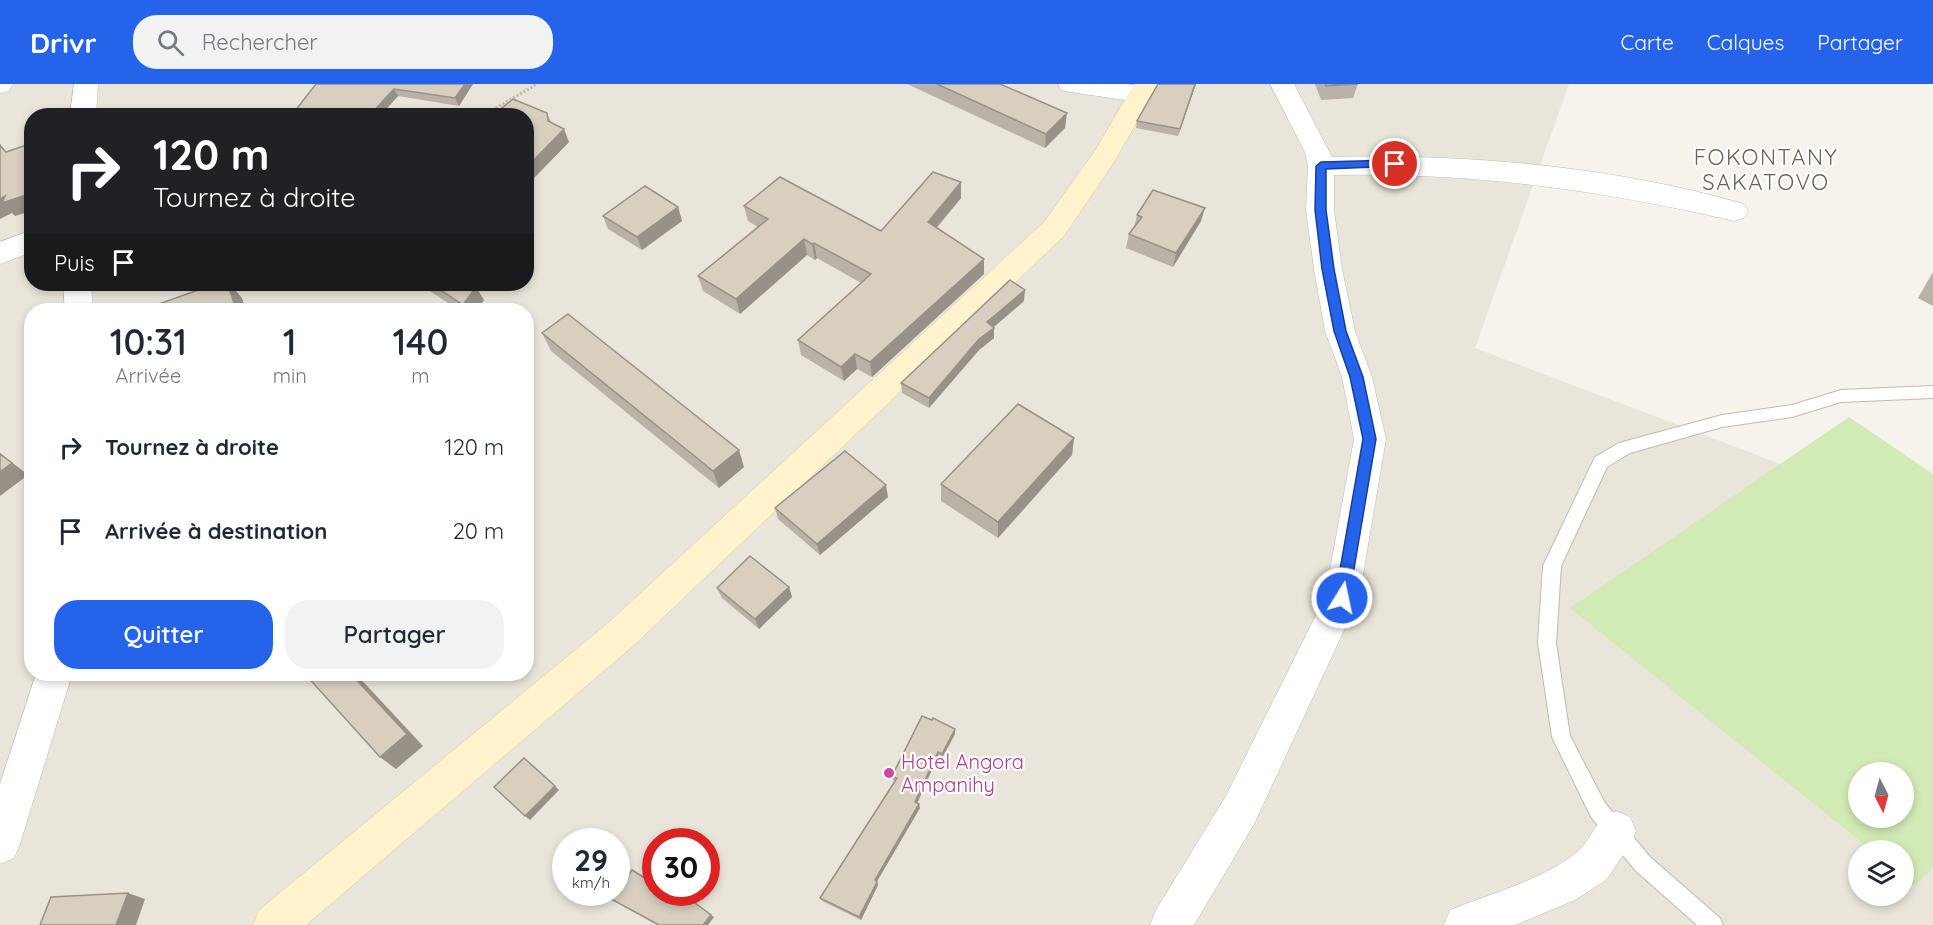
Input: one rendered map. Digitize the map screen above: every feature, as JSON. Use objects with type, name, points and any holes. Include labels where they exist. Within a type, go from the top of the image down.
[{"type":"street","points":[[84,108],[86,84]]},
{"type":"street","points":[[274,925],[620,635],[1054,229],[1107,153],[1142,89],[1070,84]]},
{"type":"street","points":[[1172,925],[1240,810],[1342,598],[1370,439],[1357,377],[1340,331],[1328,269],[1320,210],[1321,166],[1318,152],[1282,84]]},
{"type":"street","points":[[1321,166],[1412,164],[1508,170],[1601,183],[1734,211]]},
{"type":"street","points":[[0,254],[24,244]]},
{"type":"street","points":[[0,844],[52,681]]},
{"type":"street","points":[[1465,925],[1561,886],[1592,866],[1616,831]]},
{"type":"lane","points":[[1713,925],[1643,864],[1598,810],[1561,737],[1547,643],[1552,566],[1601,462],[1625,448],[1722,421],[1792,411],[1841,396],[1933,392]]},
{"type":"path","points":[[496,108],[537,84]]},
{"type":"shaded area","points":[[0,84],[1569,84],[1475,348],[1933,522],[1933,925],[0,925]]},
{"type":"green space","points":[[1849,417],[1933,474],[1933,867],[1915,886],[1914,840],[1859,840],[1570,608]]},
{"type":"building","points":[[316,84],[465,84],[455,98],[394,89],[376,108],[297,108]]},
{"type":"building","points":[[937,84],[1000,84],[1067,113],[1046,134]]},
{"type":"building","points":[[1158,84],[1195,84],[1180,129],[1137,121]]},
{"type":"building","points":[[1325,84],[1358,84],[1326,86]]},
{"type":"building","points":[[513,99],[547,113],[548,121],[564,129],[534,160],[534,108],[502,108]]},
{"type":"building","points":[[0,145],[6,152],[24,146],[24,196],[2,203],[5,196],[0,199]]},
{"type":"building","points":[[933,172],[961,182],[928,222],[984,259],[870,362],[855,354],[841,367],[798,340],[871,274],[814,243],[804,239],[736,299],[698,276],[768,219],[744,206],[780,177],[881,231]]},
{"type":"building","points":[[645,186],[678,207],[637,237],[603,216]]},
{"type":"building","points":[[1153,190],[1205,208],[1176,253],[1129,234],[1142,217],[1137,215]]},
{"type":"building","points":[[1010,280],[1025,290],[987,322],[994,328],[979,339],[929,398],[901,383]]},
{"type":"building","points":[[195,291],[230,291],[234,303],[162,303]]},
{"type":"building","points":[[442,291],[473,291],[464,303],[460,303]]},
{"type":"building","points":[[568,314],[739,450],[713,471],[542,333]]},
{"type":"building","points":[[1018,404],[1074,438],[998,522],[941,484]]},
{"type":"building","points":[[845,451],[886,485],[817,544],[775,508]]},
{"type":"building","points":[[0,454],[12,463],[0,472]]},
{"type":"building","points":[[750,556],[789,587],[755,619],[717,588]]},
{"type":"building","points":[[311,681],[358,681],[407,734],[380,757]]},
{"type":"building","points":[[922,716],[932,720],[933,718],[955,729],[942,754],[938,752],[915,802],[919,804],[875,880],[877,882],[859,917],[820,898],[897,778],[892,776]]},
{"type":"building","points":[[524,758],[555,786],[525,816],[494,787]]},
{"type":"building","points":[[632,870],[642,876],[642,906],[699,906],[711,915],[703,925],[659,925],[624,906],[630,906],[630,873]]},
{"type":"building","points":[[128,893],[116,925],[40,925],[51,897]]},
{"type":"place","name":"Hotel Angora Ampanihy","points":[[889,773]]},
{"type":"district","name":"FOKONTANY SAKATOVO","points":[[1766,170]]},
{"type":"route","points":[[1342,598],[1370,439],[1357,377],[1340,331],[1328,269],[1320,210],[1321,166],[1395,164]]}]
